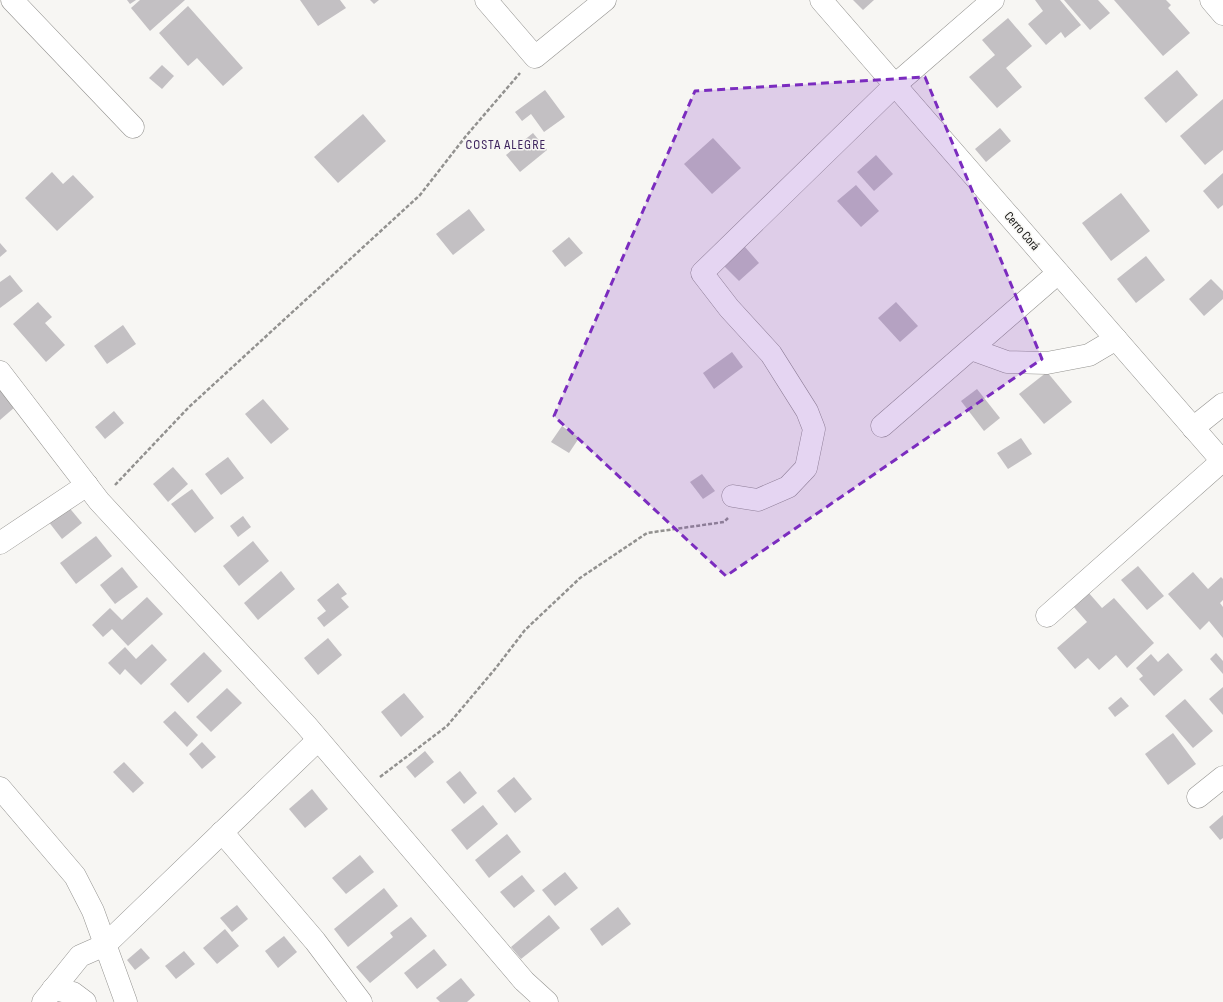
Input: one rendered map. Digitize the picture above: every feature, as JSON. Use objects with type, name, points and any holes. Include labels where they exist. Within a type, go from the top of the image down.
[{"type":"street","points":[[486,0],[534,57],[604,0]]},
{"type":"street","name":"Cerro Corá","points":[[821,0],[1222,461]]},
{"type":"street","points":[[733,496],[758,500],[788,487],[806,468],[814,429],[807,411],[772,354],[729,308],[702,273],[895,85],[993,0]]},
{"type":"street","points":[[1211,0],[1223,14]]},
{"type":"street","points":[[8,4],[134,127]]},
{"type":"street","points":[[882,426],[1058,273]]},
{"type":"street","points":[[971,349],[1007,362],[1047,363],[1089,355],[1116,339]]},
{"type":"street","points":[[0,372],[93,493],[318,740],[524,981],[547,1002]]},
{"type":"street","points":[[1193,428],[1223,404]]},
{"type":"street","points":[[1047,616],[1222,461]]},
{"type":"street","points":[[0,543],[93,493]]},
{"type":"street","points":[[48,995],[80,956],[105,945],[318,740]]},
{"type":"street","points":[[1198,797],[1223,777]]},
{"type":"street","points":[[0,788],[75,876],[93,911],[126,1002]]},
{"type":"street","points":[[222,832],[315,941],[361,1002]]},
{"type":"street","points":[[48,995],[73,993],[85,1002]]},
{"type":"path","points":[[93,493],[420,195],[466,136],[534,57]]},
{"type":"path","points":[[362,791],[448,726],[525,630],[580,578],[647,533],[724,522],[735,510],[733,496]]},
{"type":"highlighted area","points":[[925,77],[1042,359],[726,576],[554,416],[695,91]]},
{"type":"building","points":[[127,0],[136,0],[130,4]]},
{"type":"building","points":[[140,0],[185,0],[150,31],[131,8]]},
{"type":"building","points":[[300,0],[340,0],[346,8],[318,26]]},
{"type":"building","points":[[370,0],[379,0],[374,4]]},
{"type":"building","points":[[853,0],[874,0],[863,10]]},
{"type":"building","points":[[1035,0],[1060,0],[1081,25],[1065,38],[1061,32],[1046,45],[1028,24],[1043,11]]},
{"type":"building","points":[[1064,0],[1098,0],[1110,13],[1090,30]]},
{"type":"building","points":[[1114,0],[1166,0],[1171,5],[1168,8],[1190,33],[1163,56]]},
{"type":"building","points":[[188,6],[243,68],[223,86],[197,58],[188,66],[159,33]]},
{"type":"building","points":[[1008,18],[1032,46],[1006,68],[1022,87],[997,108],[969,77],[995,55],[982,40]]},
{"type":"building","points":[[162,65],[174,76],[162,89],[149,78]]},
{"type":"building","points":[[1177,70],[1198,95],[1166,123],[1144,98]]},
{"type":"building","points":[[545,90],[565,117],[544,132],[531,114],[522,121],[515,112]]},
{"type":"building","points":[[1223,99],[1223,150],[1205,165],[1180,136]]},
{"type":"building","points":[[363,114],[386,141],[338,183],[314,157]]},
{"type":"building","points":[[1000,128],[1011,141],[986,162],[975,149]]},
{"type":"building","points":[[533,133],[547,150],[520,172],[506,155]]},
{"type":"building","points":[[713,138],[741,168],[712,194],[684,164]]},
{"type":"building","points":[[876,155],[893,174],[874,191],[857,172]]},
{"type":"building","points":[[52,172],[63,184],[73,175],[94,197],[57,231],[25,198]]},
{"type":"building","points":[[1223,173],[1223,205],[1218,209],[1203,191]]},
{"type":"building","points":[[856,185],[879,211],[861,227],[837,201]]},
{"type":"building","points":[[1121,193],[1150,231],[1111,261],[1082,223]]},
{"type":"building","points":[[469,209],[485,230],[453,255],[436,234]]},
{"type":"building","points":[[569,237],[583,253],[565,267],[552,251]]},
{"type":"building","points":[[0,243],[7,251],[0,257]]},
{"type":"building","points":[[745,247],[759,263],[739,281],[724,266]]},
{"type":"building","points":[[1146,256],[1165,280],[1136,303],[1117,279]]},
{"type":"building","points":[[10,275],[23,291],[0,308],[0,282]]},
{"type":"building","points":[[1211,279],[1223,291],[1223,299],[1204,316],[1189,299]]},
{"type":"building","points":[[38,302],[52,317],[45,323],[65,345],[46,362],[13,324]]},
{"type":"building","points":[[896,302],[918,326],[900,342],[878,318]]},
{"type":"building","points":[[123,325],[136,344],[107,364],[94,346]]},
{"type":"building","points":[[732,352],[743,367],[714,389],[703,373]]},
{"type":"building","points":[[1047,372],[1072,402],[1044,424],[1019,394]]},
{"type":"building","points":[[977,389],[1000,418],[984,431],[961,401]]},
{"type":"building","points":[[0,390],[15,407],[0,420]]},
{"type":"building","points":[[263,399],[289,429],[271,444],[245,414]]},
{"type":"building","points":[[114,411],[124,423],[105,439],[95,427]]},
{"type":"building","points":[[562,426],[579,438],[569,453],[551,442]]},
{"type":"building","points":[[1021,438],[1032,454],[1008,469],[997,453]]},
{"type":"building","points":[[228,457],[244,478],[221,495],[205,474]]},
{"type":"building","points":[[173,467],[188,484],[168,502],[153,484]]},
{"type":"building","points":[[702,474],[715,491],[703,499],[690,482]]},
{"type":"building","points":[[192,489],[214,518],[195,533],[171,504]]},
{"type":"building","points":[[67,505],[82,523],[62,539],[48,521]]},
{"type":"building","points":[[243,516],[251,527],[238,537],[230,526]]},
{"type":"building","points":[[96,536],[112,556],[76,584],[60,563]]},
{"type":"building","points":[[253,541],[269,561],[239,586],[223,566]]},
{"type":"building","points":[[1138,566],[1164,596],[1147,610],[1121,580]]},
{"type":"building","points":[[122,567],[138,587],[115,604],[100,585]]},
{"type":"building","points":[[281,571],[295,589],[258,620],[244,603]]},
{"type":"building","points":[[1193,572],[1208,589],[1221,577],[1223,579],[1223,600],[1220,603],[1223,607],[1223,638],[1209,621],[1200,630],[1168,594]]},
{"type":"building","points":[[338,583],[347,594],[341,598],[349,607],[324,627],[317,618],[326,611],[317,600]]},
{"type":"building","points":[[1088,592],[1102,608],[1114,598],[1154,643],[1127,668],[1116,655],[1099,670],[1088,658],[1075,669],[1057,648],[1087,622],[1073,606]]},
{"type":"building","points":[[147,597],[163,614],[128,646],[112,629],[103,637],[92,625],[110,608],[122,620]]},
{"type":"building","points":[[328,638],[342,655],[318,675],[304,658]]},
{"type":"building","points":[[152,644],[167,660],[141,685],[125,669],[120,675],[108,663],[125,647],[136,659]]},
{"type":"building","points":[[204,652],[222,671],[188,703],[170,684]]},
{"type":"building","points":[[1168,653],[1183,670],[1154,696],[1139,679],[1143,676],[1136,668],[1151,654],[1158,662]]},
{"type":"building","points":[[1216,653],[1223,661],[1223,674],[1210,659]]},
{"type":"building","points":[[1223,687],[1223,715],[1209,699]]},
{"type":"building","points":[[227,688],[242,703],[211,732],[196,717]]},
{"type":"building","points":[[404,693],[424,717],[401,737],[381,712]]},
{"type":"building","points":[[1121,697],[1129,706],[1115,717],[1108,708]]},
{"type":"building","points":[[1185,699],[1213,731],[1193,748],[1165,716]]},
{"type":"building","points":[[175,711],[198,735],[187,747],[163,722]]},
{"type":"building","points":[[1173,733],[1196,764],[1168,785],[1145,754]]},
{"type":"building","points":[[202,742],[216,757],[202,769],[189,754]]},
{"type":"building","points":[[425,751],[434,762],[415,778],[406,767]]},
{"type":"building","points":[[124,762],[144,783],[133,793],[113,772]]},
{"type":"building","points":[[460,771],[477,793],[464,804],[446,782]]},
{"type":"building","points":[[514,777],[532,799],[515,813],[497,791]]},
{"type":"building","points":[[312,789],[328,809],[305,828],[289,809]]},
{"type":"building","points":[[483,805],[498,824],[467,850],[451,830]]},
{"type":"building","points":[[1223,815],[1223,838],[1220,840],[1209,827]]},
{"type":"building","points":[[507,834],[521,852],[489,878],[475,860]]},
{"type":"building","points":[[360,855],[374,872],[346,894],[332,878]]},
{"type":"building","points":[[565,872],[578,888],[555,906],[542,890]]},
{"type":"building","points":[[522,875],[535,891],[514,908],[500,892]]},
{"type":"building","points":[[384,888],[398,906],[348,947],[334,929]]},
{"type":"building","points":[[237,905],[248,919],[232,932],[220,918]]},
{"type":"building","points":[[618,907],[631,924],[602,946],[590,929]]},
{"type":"building","points":[[549,915],[560,928],[521,959],[511,947]]},
{"type":"building","points":[[411,917],[427,936],[370,983],[356,967],[393,937],[390,933]]},
{"type":"building","points":[[225,929],[239,946],[217,964],[203,948]]},
{"type":"building","points":[[284,936],[297,952],[278,968],[265,951]]},
{"type":"building","points":[[141,948],[150,958],[135,970],[127,960]]},
{"type":"building","points":[[434,949],[447,965],[417,989],[404,973]]},
{"type":"building","points":[[184,951],[195,964],[176,979],[165,966]]},
{"type":"building","points":[[461,978],[475,995],[467,1002],[440,1002],[436,998]]},
{"type":"district","name":"COSTA ALEGRE","points":[[506,144]]}]
